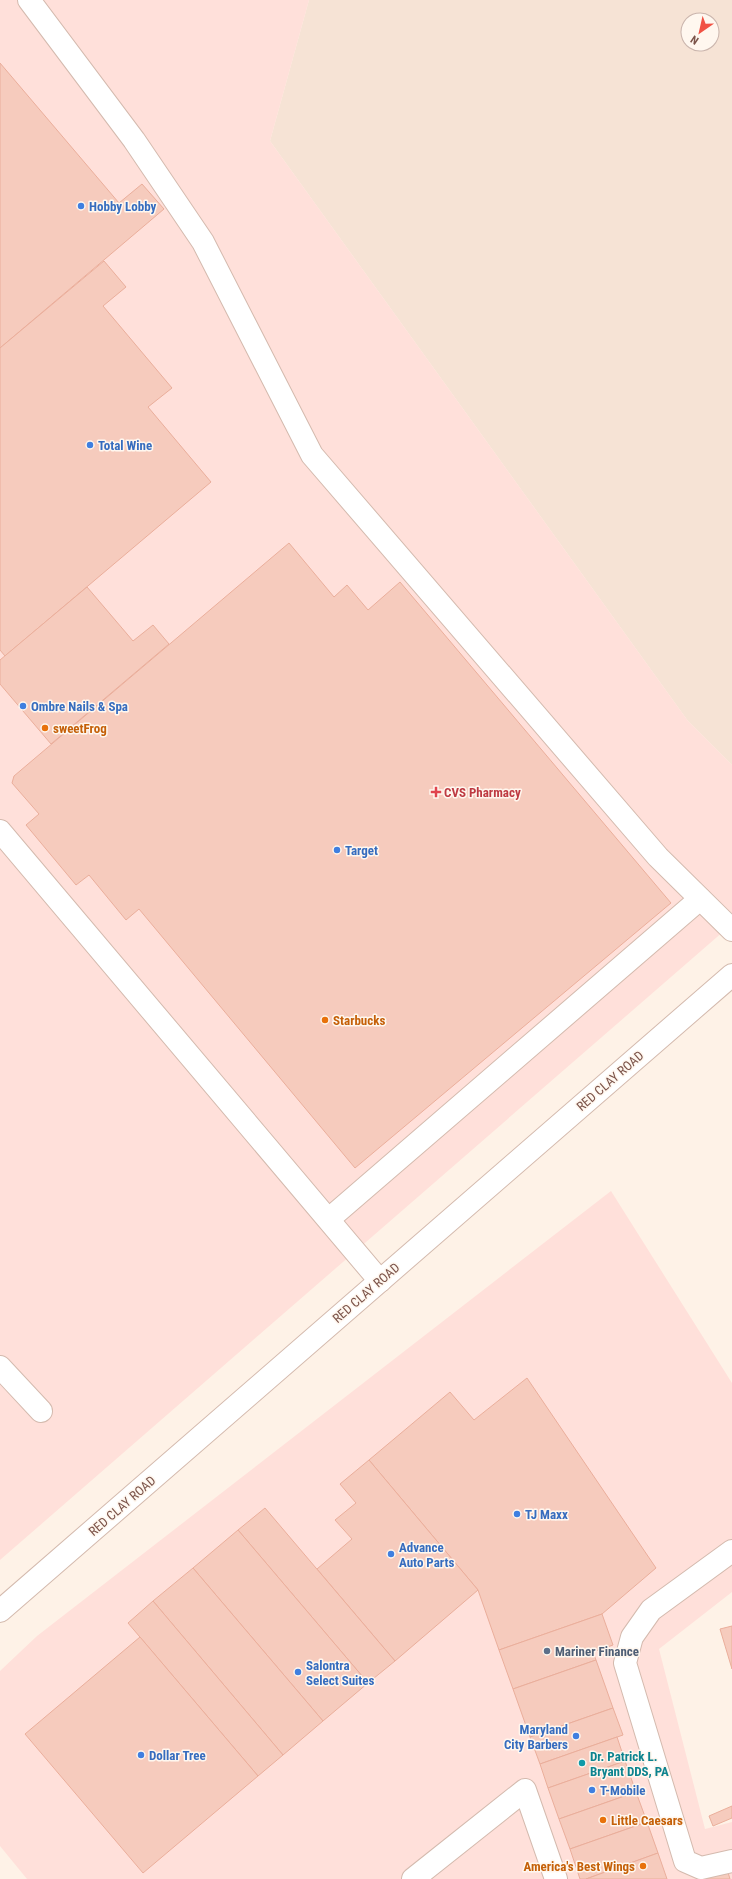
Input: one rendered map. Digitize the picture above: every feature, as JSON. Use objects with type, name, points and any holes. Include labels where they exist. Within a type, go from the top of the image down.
[{"type":"street","points":[[29,0],[134,140],[203,242],[312,455],[658,856],[732,930]]},
{"type":"street","points":[[0,831],[380,1281]]},
{"type":"street","points":[[328,1219],[700,899]]},
{"type":"street","name":"RED CLAY ROAD","points":[[0,1611],[732,975]]},
{"type":"street","points":[[0,1367],[41,1411]]},
{"type":"street","points":[[732,1551],[651,1610],[632,1637],[625,1663],[685,1861],[701,1868],[732,1861]]},
{"type":"street","points":[[413,1879],[525,1790],[556,1879]]},
{"type":"shaded area","points":[[0,0],[309,0],[270,141],[688,721],[732,765],[732,924],[0,1560]]},
{"type":"shaded area","points":[[309,0],[732,0],[732,765],[688,721],[270,141]]},
{"type":"shaded area","points":[[611,1191],[732,1383],[732,1592],[659,1649],[705,1829],[732,1822],[732,1879],[27,1879],[0,1846],[0,1671],[37,1636]]},
{"type":"building","name":"Hobby Lobby","points":[[0,63],[119,203],[142,184],[164,209],[0,348]]},
{"type":"building","name":"Total Wine","points":[[104,261],[126,287],[103,306],[172,388],[148,407],[211,482],[5,656],[0,650],[0,348]]},
{"type":"building","name":"Target","points":[[289,543],[334,597],[347,585],[368,610],[400,582],[671,903],[355,1168],[139,909],[126,920],[89,875],[76,885],[26,825],[39,814],[12,783],[14,776]]},
{"type":"building","points":[[87,587],[133,641],[153,625],[169,644],[51,744],[0,684],[0,660]]},
{"type":"building","name":"TJ Maxx","points":[[527,1378],[656,1568],[602,1614],[499,1650],[478,1590],[369,1460],[450,1392],[474,1420]]},
{"type":"building","name":"Advance Auto Parts","points":[[369,1460],[478,1590],[395,1661],[317,1569],[352,1539],[335,1520],[356,1503],[340,1484]]},
{"type":"building","points":[[265,1508],[395,1661],[368,1683],[238,1530]]},
{"type":"building","points":[[238,1530],[368,1683],[323,1721],[193,1568]]},
{"type":"building","points":[[193,1568],[323,1721],[283,1755],[153,1601]]},
{"type":"building","points":[[153,1601],[283,1755],[258,1776],[128,1623]]},
{"type":"building","name":"Mariner Finance","points":[[602,1614],[613,1645],[593,1652],[596,1660],[513,1689],[499,1650]]},
{"type":"building","points":[[732,1626],[732,1669],[720,1629]]},
{"type":"building","name":"Dollar Tree","points":[[140,1637],[258,1776],[143,1873],[25,1734]]},
{"type":"building","points":[[596,1660],[613,1708],[530,1737],[513,1689]]},
{"type":"building","name":"Maryland City Barbers","points":[[613,1708],[623,1735],[540,1764],[530,1737]]},
{"type":"building","name":"Dr. Patrick L. Bryant DDS, PA","points":[[617,1737],[625,1761],[548,1788],[540,1764]]},
{"type":"building","name":"T-Mobile","points":[[625,1761],[636,1792],[559,1819],[548,1788]]},
{"type":"building","name":"Little Caesars","points":[[636,1792],[647,1822],[570,1849],[559,1819]]},
{"type":"building","points":[[732,1806],[732,1818],[713,1826],[709,1816]]},
{"type":"building","points":[[647,1822],[658,1853],[586,1879],[580,1879],[570,1849]]},
{"type":"building","name":"America's Best Wings","points":[[658,1853],[667,1879],[586,1879]]},
{"type":"building","points":[[727,1869],[730,1879],[700,1879]]},
{"type":"place","name":"Hobby Lobby","points":[[81,206]]},
{"type":"place","name":"Total Wine","points":[[90,445]]},
{"type":"place","name":"Ombre Nails & Spa","points":[[23,706]]},
{"type":"place","name":"sweetFrog","points":[[45,728]]},
{"type":"place","name":"CVS Pharmacy","points":[[436,792]]},
{"type":"place","name":"Target","points":[[337,850]]},
{"type":"place","name":"Starbucks","points":[[325,1020]]},
{"type":"place","name":"TJ Maxx","points":[[517,1514]]},
{"type":"place","name":"Advance Auto Parts","points":[[391,1554]]},
{"type":"place","name":"Mariner Finance","points":[[547,1651]]},
{"type":"place","name":"Salontra Select Suites","points":[[298,1672]]},
{"type":"place","name":"Maryland City Barbers","points":[[576,1736]]},
{"type":"place","name":"Dollar Tree","points":[[141,1755]]},
{"type":"place","name":"Dr. Patrick L. Bryant DDS, PA","points":[[582,1763]]},
{"type":"place","name":"T-Mobile","points":[[592,1790]]},
{"type":"place","name":"Little Caesars","points":[[603,1820]]},
{"type":"place","name":"America's Best Wings","points":[[643,1866]]}]
